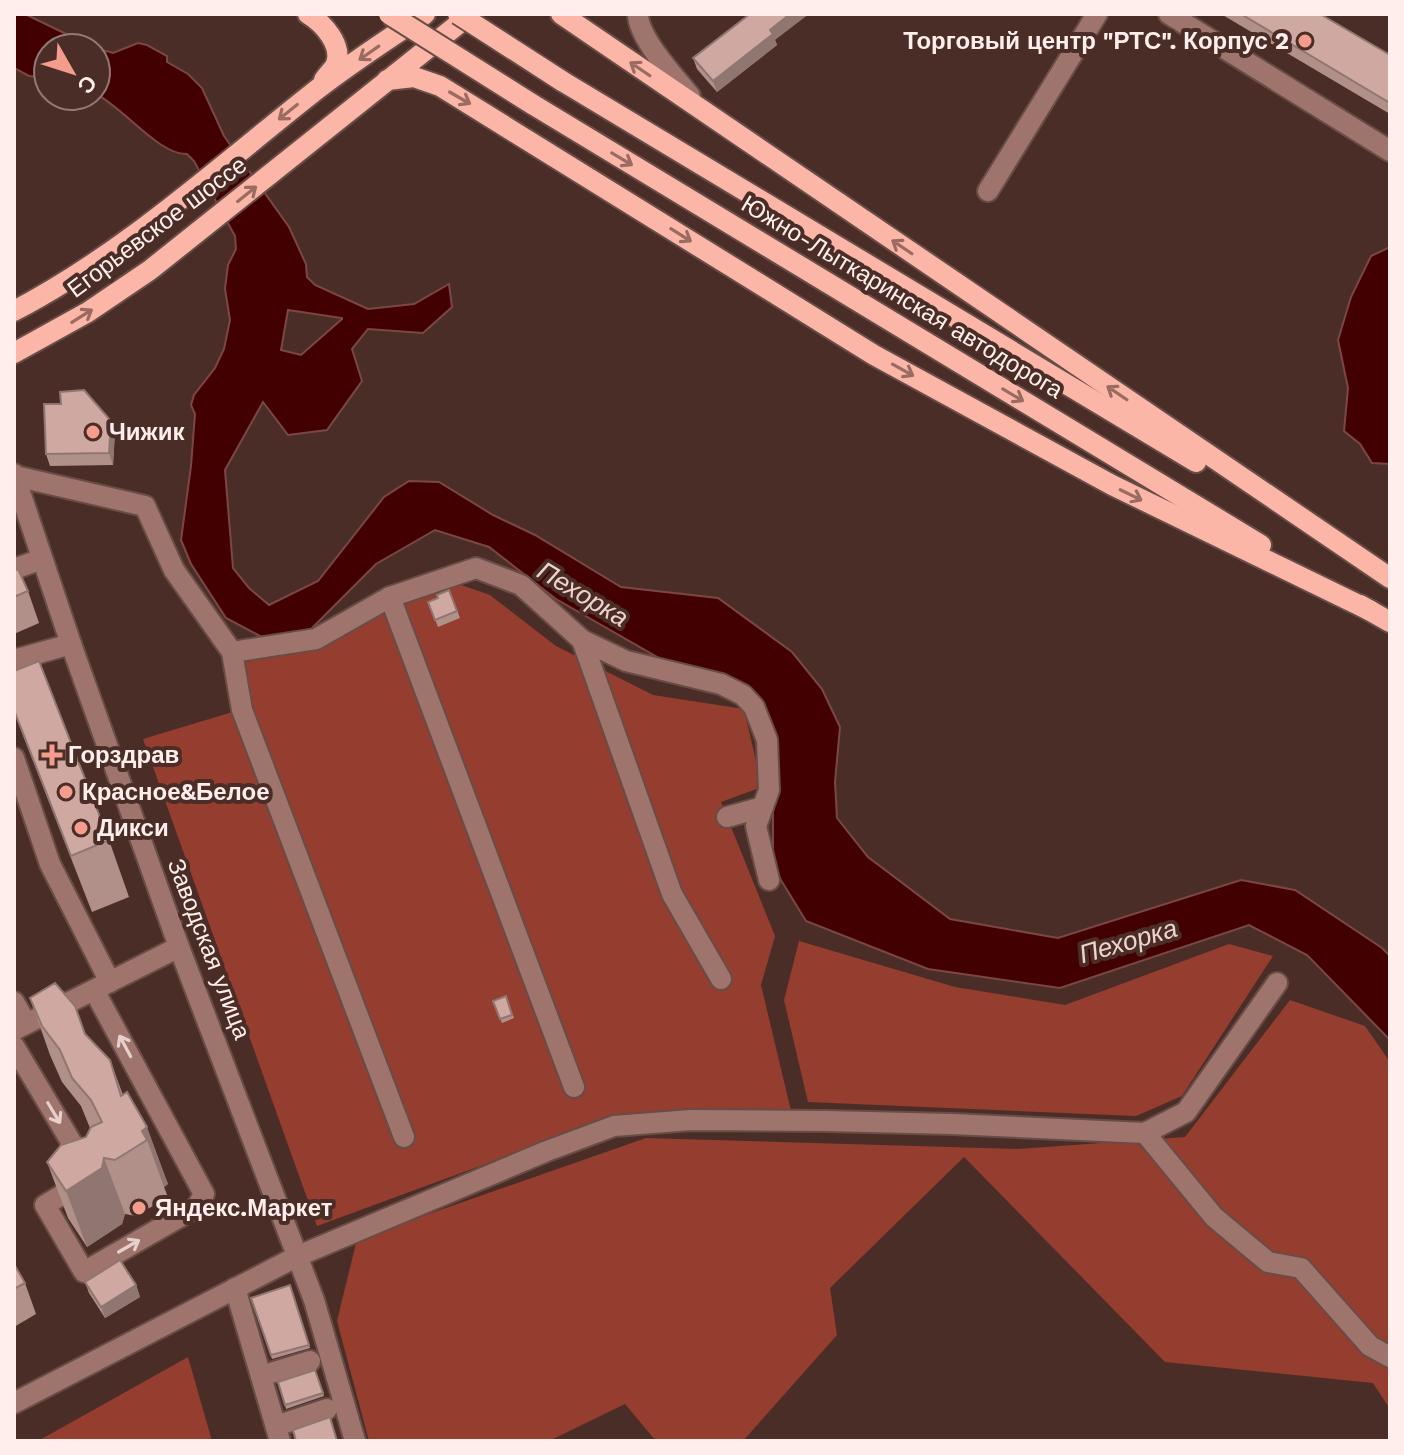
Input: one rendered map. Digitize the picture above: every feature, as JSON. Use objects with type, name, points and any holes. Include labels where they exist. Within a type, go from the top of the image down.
[{"type":"main road","points":[[308,14],[320,21],[331,35],[337,53],[336,63],[313,92]]},
{"type":"main road","name":"Южно-Лыткаринская автодорога","points":[[389,14],[532,104],[1390,622]]},
{"type":"main road","points":[[313,92],[425,14]]},
{"type":"main road","name":"Южно-Лыткаринская автодорога","points":[[458,14],[562,81],[1390,578]]},
{"type":"main road","name":"Егорьевское шоссе","points":[[14,353],[88,312],[150,270],[471,14]]},
{"type":"main road","points":[[561,14],[1390,578]]},
{"type":"main road","points":[[387,80],[414,77],[440,86],[874,355],[1112,485],[1371,611]]},
{"type":"main road","name":"Егорьевское шоссе","points":[[14,311],[94,263],[180,199],[313,92]]},
{"type":"street","points":[[638,14],[638,21],[649,42],[690,96]]},
{"type":"street","points":[[988,191],[1097,14]]},
{"type":"street","points":[[1169,14],[1390,151]]},
{"type":"street","points":[[14,475],[145,506],[174,570],[232,652],[242,710],[404,1137]]},
{"type":"street","name":"Заводская улица","points":[[14,475],[179,947],[314,1300],[355,1441]]},
{"type":"street","points":[[14,569],[42,559]]},
{"type":"street","points":[[232,652],[316,639],[390,597],[476,568],[521,585],[582,640],[626,661],[721,684],[743,695],[754,707],[767,740],[769,790],[756,826],[769,880]]},
{"type":"street","points":[[390,597],[574,1087]]},
{"type":"street","points":[[582,640],[672,894],[721,979]]},
{"type":"street","points":[[14,660],[71,644]]},
{"type":"street","points":[[14,758],[50,864],[102,986],[204,1194],[197,1207],[84,1272],[45,1205],[92,1177],[14,1046]]},
{"type":"street","points":[[727,817],[763,807]]},
{"type":"street","points":[[14,1002],[20,1026],[179,947]]},
{"type":"street","points":[[14,1403],[298,1256],[614,1126],[691,1120],[751,1120],[952,1124],[1145,1133],[1186,1112],[1277,983]]},
{"type":"street","points":[[1145,1133],[1214,1217],[1268,1262],[1301,1268],[1370,1346],[1390,1357]]},
{"type":"street","points":[[235,1288],[278,1434],[327,1409]]},
{"type":"street","points":[[261,1376],[310,1361]]},
{"type":"shaded area","points":[[441,578],[490,595],[556,646],[653,695],[744,709],[762,787],[721,802],[775,936],[761,985],[792,1115],[608,1119],[317,1226],[143,739],[249,707],[239,663],[310,650]]},
{"type":"shaded area","points":[[799,941],[955,987],[1065,1005],[1229,944],[1273,956],[1182,1096],[1136,1116],[808,1102],[784,1000]]},
{"type":"shaded area","points":[[1290,1000],[1365,1026],[1390,1062],[1390,1409],[1373,1383],[1165,1362],[964,1157],[830,1288],[837,1335],[743,1441],[656,1441],[625,1404],[549,1441],[369,1441],[337,1321],[357,1239],[646,1138],[1018,1149],[1185,1137]]},
{"type":"shaded area","points":[[188,1357],[212,1441],[38,1441]]},
{"type":"water","points":[[14,14],[25,14],[62,32],[32,32],[32,76],[14,68]]},
{"type":"water","name":"Пехорка","points":[[138,43],[147,45],[167,56],[167,62],[188,74],[202,88],[224,136],[289,227],[306,264],[307,277],[315,285],[368,309],[414,304],[449,284],[452,307],[423,333],[368,329],[352,349],[362,381],[327,430],[288,435],[263,402],[225,470],[233,568],[249,588],[269,605],[318,581],[384,497],[409,481],[439,482],[621,587],[718,598],[792,652],[822,689],[840,727],[835,782],[837,818],[868,857],[950,919],[1058,938],[1241,880],[1295,890],[1390,956],[1390,1040],[1307,955],[1249,925],[1060,988],[928,969],[806,921],[773,867],[773,797],[758,698],[680,670],[556,599],[489,547],[435,530],[376,564],[306,634],[262,637],[226,618],[191,564],[181,540],[195,414],[191,405],[194,395],[215,368],[224,349],[230,320],[225,289],[228,265],[236,249],[235,236],[194,161],[187,154],[165,147],[112,105],[112,53]],"holes":[[[288,310],[342,319],[301,355],[281,350]]]},
{"type":"water","points":[[1390,247],[1390,464],[1372,463],[1360,444],[1344,431],[1348,388],[1338,340],[1351,297],[1371,256]]},
{"type":"building","points":[[750,14],[790,14],[770,30],[773,34],[713,81],[693,58]]},
{"type":"building","name":"Торговый центр \"РТС\". Корпус 2","points":[[1241,14],[1320,14],[1390,55],[1390,103]]},
{"type":"building","points":[[84,390],[111,421],[109,453],[46,454],[44,404],[61,404],[60,392]]},
{"type":"building","points":[[18,569],[28,591],[14,597],[14,571]]},
{"type":"building","points":[[449,590],[457,611],[435,620],[428,602]]},
{"type":"building","points":[[39,661],[109,840],[71,856],[14,710],[14,671]]},
{"type":"building","points":[[55,983],[75,1006],[85,1034],[110,1060],[121,1096],[127,1092],[147,1127],[142,1131],[147,1140],[115,1160],[104,1158],[102,1168],[66,1191],[47,1162],[61,1145],[86,1137],[91,1127],[102,1122],[91,1100],[72,1078],[30,998]]},
{"type":"building","points":[[506,996],[512,1015],[500,1019],[493,1001]]},
{"type":"building","points":[[120,1260],[136,1285],[101,1307],[85,1282]]},
{"type":"building","points":[[14,1264],[25,1283],[14,1289]]},
{"type":"building","points":[[290,1285],[309,1345],[271,1355],[251,1298]]},
{"type":"building","points":[[315,1370],[323,1393],[285,1405],[278,1382]]},
{"type":"building","points":[[330,1417],[337,1441],[296,1441],[293,1430]]},
{"type":"place","name":"Торговый центр \"РТС\". Корпус 2","points":[[1305,41]]},
{"type":"place","name":"Чижик","points":[[93,432]]},
{"type":"place","name":"Горздрав","points":[[52,755]]},
{"type":"place","name":"Красное&Белое","points":[[66,792]]},
{"type":"place","name":"Дикси","points":[[81,828]]},
{"type":"place","name":"Яндекс.Маркет","points":[[139,1208]]}]
